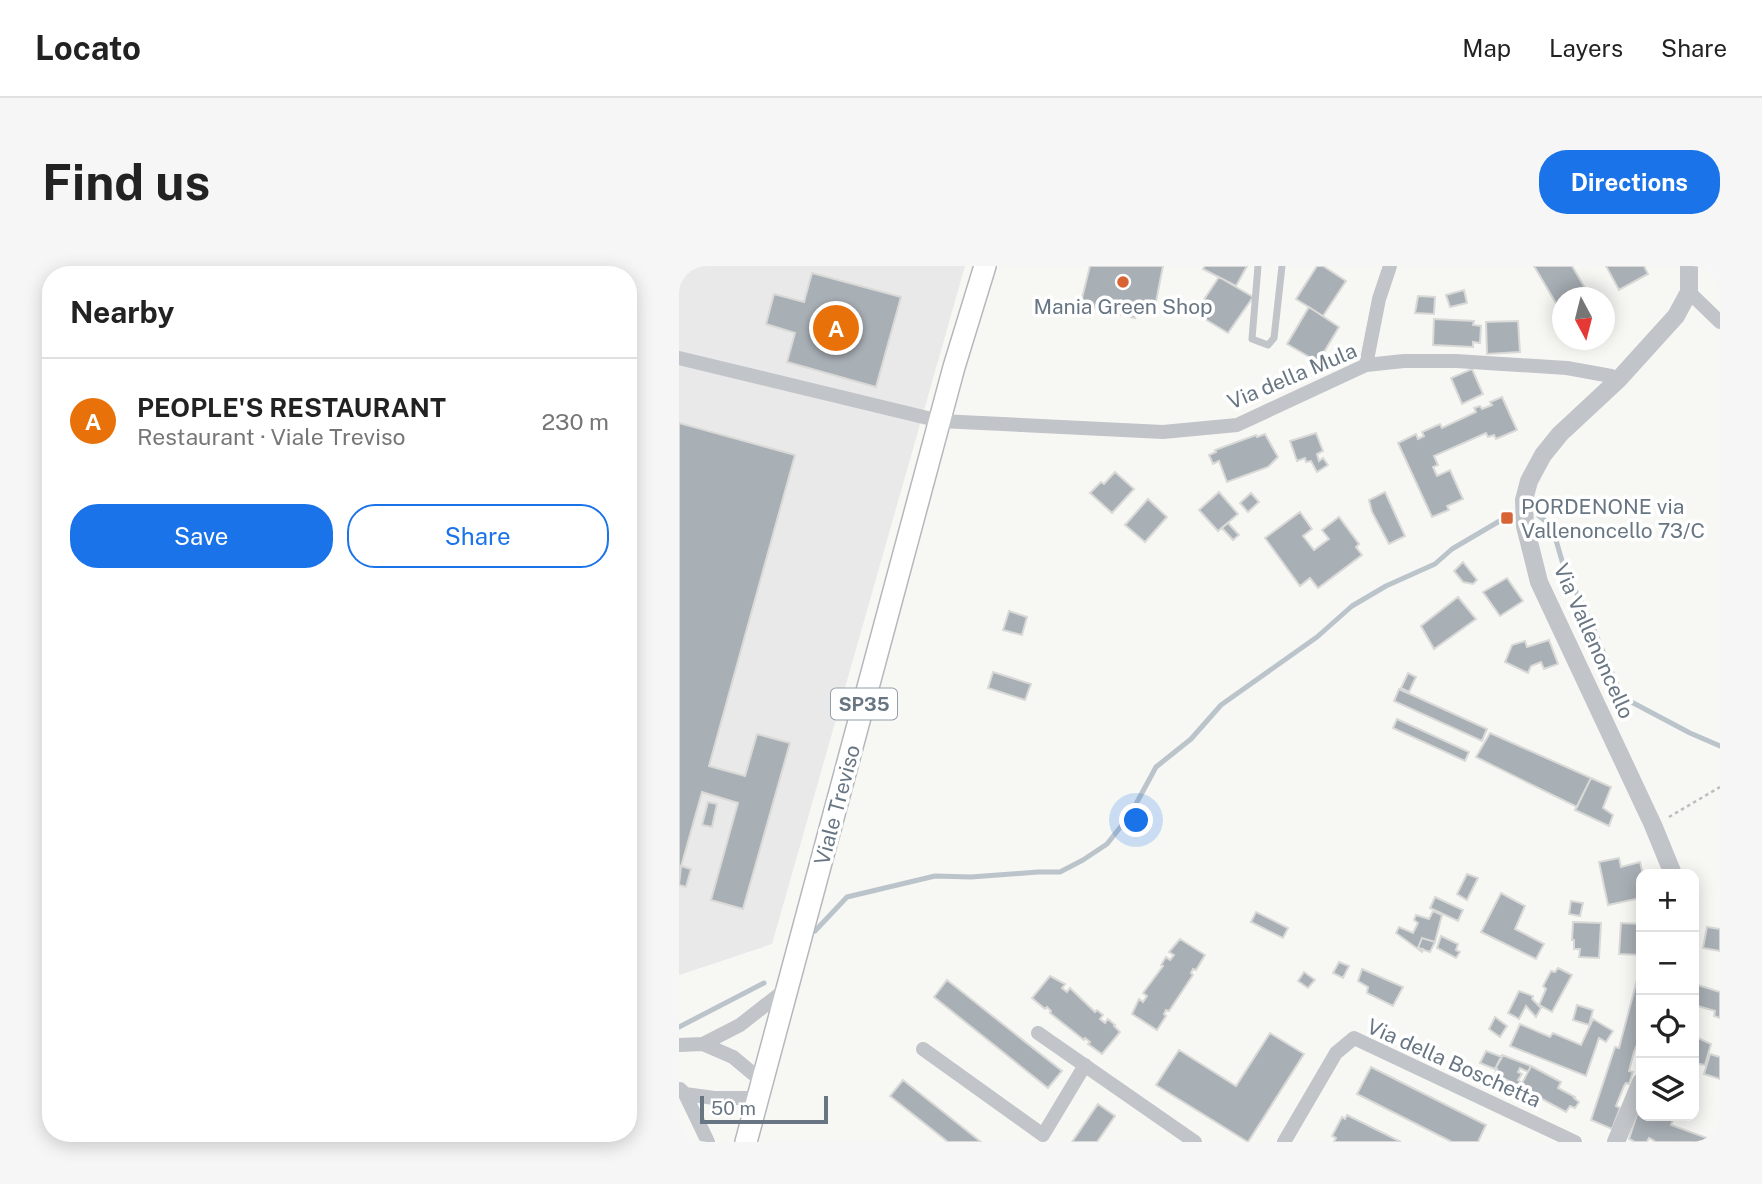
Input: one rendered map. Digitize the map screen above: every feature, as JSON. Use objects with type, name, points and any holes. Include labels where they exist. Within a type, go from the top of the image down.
[{"type":"main road","name":"Viale Treviso","points":[[746,1142],[940,421],[985,266]]},
{"type":"street","points":[[1366,365],[1379,299],[1390,266]]},
{"type":"street","points":[[1689,266],[1689,292],[1720,322]]},
{"type":"street","name":"Via Vallenoncello","points":[[1671,869],[1539,582],[1525,526],[1524,500],[1529,481],[1543,455],[1566,428],[1618,380],[1676,316],[1689,292]]},
{"type":"street","name":"Via della Mula","points":[[679,358],[940,421],[1163,432],[1237,425],[1366,365],[1456,360],[1567,368],[1611,376],[1618,380]]},
{"type":"street","points":[[679,1045],[703,1044],[740,1025],[788,987]]},
{"type":"street","points":[[1038,1033],[1195,1142]]},
{"type":"street","name":"Via della Boschetta","points":[[1284,1142],[1336,1053],[1354,1038],[1575,1142]]},
{"type":"street","points":[[703,1044],[733,1057],[761,1090]]},
{"type":"street","points":[[923,1049],[1043,1135],[1085,1065]]},
{"type":"street","points":[[682,1091],[714,1098],[761,1090]]},
{"type":"street","points":[[682,1091],[708,1142]]},
{"type":"street","points":[[1616,1142],[1636,1094]]},
{"type":"lane","points":[[1258,266],[1252,339],[1268,345],[1274,338],[1282,266]]},
{"type":"path","points":[[1653,825],[1686,809],[1720,787]]},
{"type":"shaded area","points":[[679,266],[965,266],[772,944],[679,975]]},
{"type":"building","name":"Mania Green Shop","points":[[1090,266],[1163,266],[1155,307],[1138,304],[1135,318],[1088,307],[1082,298]]},
{"type":"building","points":[[1205,266],[1247,266],[1236,286],[1203,269]]},
{"type":"building","points":[[1317,266],[1323,266],[1346,281],[1323,316],[1296,299]]},
{"type":"building","points":[[1534,266],[1572,266],[1584,287],[1552,287],[1552,296]]},
{"type":"building","points":[[1606,266],[1644,266],[1648,274],[1619,290]]},
{"type":"building","points":[[812,273],[901,297],[876,387],[787,362],[795,333],[766,324],[774,294],[804,302]]},
{"type":"building","points":[[1219,277],[1253,297],[1228,333],[1195,313]]},
{"type":"building","points":[[1464,290],[1467,303],[1450,307],[1446,295]]},
{"type":"building","points":[[1418,296],[1435,297],[1434,314],[1415,313]]},
{"type":"building","points":[[1309,307],[1339,327],[1318,362],[1287,344]]},
{"type":"building","points":[[1434,319],[1474,321],[1473,325],[1481,326],[1480,343],[1473,342],[1473,347],[1433,345]]},
{"type":"building","points":[[1518,321],[1520,352],[1487,354],[1486,322]]},
{"type":"building","points":[[1472,369],[1483,394],[1462,404],[1451,378]]},
{"type":"building","points":[[1502,397],[1517,430],[1496,439],[1494,435],[1488,437],[1486,433],[1434,456],[1438,465],[1433,467],[1437,476],[1450,470],[1463,499],[1447,506],[1449,510],[1432,517],[1398,443],[1416,434],[1418,439],[1424,436],[1422,432],[1440,424],[1442,428],[1476,412],[1474,408],[1480,406],[1482,409]]},
{"type":"building","points":[[679,423],[795,455],[709,766],[745,776],[757,734],[790,743],[743,909],[711,900],[738,803],[702,792],[679,874]]},
{"type":"building","points":[[1316,433],[1323,451],[1317,454],[1319,461],[1323,458],[1328,465],[1317,472],[1311,461],[1306,462],[1305,458],[1297,461],[1290,441]]},
{"type":"building","points":[[1265,434],[1278,457],[1268,467],[1227,482],[1219,461],[1213,464],[1209,455],[1216,452],[1215,450]]},
{"type":"building","points":[[1115,472],[1134,489],[1112,513],[1090,493],[1101,482],[1104,484]]},
{"type":"building","points":[[1219,492],[1238,514],[1218,531],[1199,510]]},
{"type":"building","points":[[1385,492],[1405,536],[1389,544],[1372,512],[1369,500]]},
{"type":"building","points":[[1251,493],[1259,502],[1248,512],[1240,503]]},
{"type":"building","points":[[1148,499],[1167,517],[1145,542],[1125,525]]},
{"type":"building","points":[[1300,512],[1312,529],[1303,536],[1314,550],[1329,539],[1322,530],[1339,517],[1359,544],[1356,547],[1362,555],[1318,588],[1310,578],[1300,586],[1265,538]]},
{"type":"building","points":[[1228,523],[1239,535],[1233,540],[1222,528]]},
{"type":"building","points":[[1463,562],[1477,580],[1473,584],[1463,582],[1454,571]]},
{"type":"building","points":[[1507,578],[1523,601],[1500,616],[1483,592]]},
{"type":"building","points":[[1458,597],[1476,619],[1434,649],[1421,626]]},
{"type":"building","points":[[1009,611],[1027,617],[1022,635],[1003,630]]},
{"type":"building","points":[[1549,640],[1558,664],[1544,669],[1541,662],[1531,666],[1528,673],[1505,662],[1512,645],[1525,641],[1527,647]]},
{"type":"building","points":[[993,672],[1031,684],[1025,700],[988,688]]},
{"type":"building","points":[[1408,673],[1416,677],[1409,692],[1401,688]]},
{"type":"building","points":[[1399,689],[1487,729],[1482,741],[1394,701]]},
{"type":"building","points":[[1397,719],[1469,752],[1465,761],[1393,728]]},
{"type":"building","points":[[1490,733],[1591,778],[1577,807],[1476,757]]},
{"type":"building","points":[[1591,778],[1611,787],[1603,808],[1613,815],[1609,826],[1575,810]]},
{"type":"building","points":[[708,802],[717,804],[712,827],[702,825]]},
{"type":"building","points":[[1619,858],[1621,867],[1640,862],[1642,869],[1636,869],[1636,899],[1608,905],[1599,862]]},
{"type":"building","points":[[681,866],[691,869],[686,887],[679,885]]},
{"type":"building","points":[[1467,874],[1478,878],[1467,900],[1457,894]]},
{"type":"building","points":[[1501,893],[1525,906],[1515,929],[1544,944],[1536,959],[1481,932]]},
{"type":"building","points":[[1435,897],[1463,910],[1458,921],[1430,908]]},
{"type":"building","points":[[1571,901],[1583,903],[1580,916],[1569,914]]},
{"type":"building","points":[[1433,911],[1442,915],[1435,942],[1422,938],[1418,948],[1423,949],[1422,952],[1396,933],[1399,927],[1413,933],[1418,923],[1414,920],[1416,915],[1429,919]]},
{"type":"building","points":[[1256,912],[1288,928],[1283,938],[1251,922]]},
{"type":"building","points":[[1573,922],[1601,923],[1599,958],[1579,957],[1580,949],[1574,949],[1572,940]]},
{"type":"building","points":[[1621,923],[1636,924],[1636,955],[1619,954]]},
{"type":"building","points":[[1707,927],[1720,929],[1720,951],[1703,948]]},
{"type":"building","points":[[1441,936],[1458,944],[1456,950],[1460,952],[1456,958],[1437,948]]},
{"type":"building","points":[[1422,938],[1435,942],[1430,952],[1418,948]]},
{"type":"building","points":[[1180,939],[1205,955],[1196,970],[1193,969],[1193,975],[1169,1011],[1166,1010],[1166,1016],[1157,1030],[1132,1014],[1139,999],[1143,1002],[1147,996],[1143,993],[1163,966],[1161,965],[1166,957],[1170,960],[1174,955],[1169,952]]},
{"type":"building","points":[[1339,962],[1349,966],[1343,978],[1333,973]]},
{"type":"building","points":[[1558,968],[1572,975],[1552,1012],[1539,1005],[1546,989],[1543,986],[1551,971],[1555,972]]},
{"type":"building","points":[[1362,969],[1403,987],[1393,1006],[1367,993],[1368,987],[1358,981]]},
{"type":"building","points":[[1304,972],[1315,980],[1308,988],[1298,981]]},
{"type":"building","points":[[1050,976],[1065,984],[1062,988],[1067,992],[1070,988],[1095,1012],[1097,1010],[1103,1015],[1100,1019],[1105,1023],[1108,1019],[1120,1032],[1102,1054],[1050,1013],[1047,1007],[1045,1009],[1032,998]]},
{"type":"building","points":[[947,980],[1062,1071],[1048,1088],[934,997]]},
{"type":"building","points":[[1636,984],[1636,1047],[1629,1071],[1633,1072],[1616,1106],[1620,1108],[1612,1129],[1591,1120],[1615,1047],[1619,1048]]},
{"type":"building","points":[[1699,985],[1720,992],[1720,1018],[1714,1016],[1715,1011],[1699,1006]]},
{"type":"building","points":[[1519,991],[1533,996],[1532,999],[1541,1008],[1536,1017],[1526,1006],[1519,1019],[1508,1013]]},
{"type":"building","points":[[1577,1005],[1593,1010],[1589,1025],[1573,1020]]},
{"type":"building","points":[[1495,1017],[1507,1026],[1500,1037],[1489,1029]]},
{"type":"building","points":[[1593,1019],[1613,1031],[1606,1042],[1599,1038],[1586,1076],[1510,1046],[1520,1024],[1550,1037],[1553,1033],[1581,1045]]},
{"type":"building","points":[[1270,1033],[1304,1054],[1248,1142],[1156,1085],[1179,1050],[1236,1086]]},
{"type":"building","points":[[1699,1038],[1711,1044],[1705,1065],[1699,1064]]},
{"type":"building","points":[[1486,1051],[1502,1057],[1495,1069],[1480,1063]]},
{"type":"building","points":[[1710,1054],[1720,1057],[1720,1079],[1704,1074]]},
{"type":"building","points":[[1502,1055],[1531,1066],[1528,1072],[1520,1068],[1520,1087],[1495,1074]]},
{"type":"building","points":[[1531,1066],[1561,1082],[1558,1088],[1579,1102],[1575,1108],[1570,1106],[1566,1112],[1520,1087]]},
{"type":"building","points":[[1371,1067],[1486,1125],[1478,1142],[1452,1142],[1357,1094]]},
{"type":"building","points":[[903,1080],[981,1142],[948,1142],[890,1096]]},
{"type":"building","points":[[1098,1104],[1115,1116],[1097,1142],[1072,1142]]},
{"type":"building","points":[[1347,1115],[1401,1142],[1334,1142],[1336,1138],[1332,1136],[1342,1117],[1345,1119]]},
{"type":"building","points":[[1636,1117],[1636,1121],[1673,1121],[1671,1125],[1707,1138],[1705,1142],[1656,1142],[1649,1138],[1647,1142],[1635,1142],[1629,1139]]},
{"type":"waterway","points":[[1539,516],[1552,526],[1564,568],[1589,618],[1622,697],[1720,746]]},
{"type":"waterway","points":[[815,931],[847,897],[935,876],[971,877],[1060,872],[1083,860],[1107,844],[1130,815],[1156,767],[1191,739],[1221,705],[1317,637],[1352,606],[1386,586],[1435,564],[1452,549],[1503,519]]},
{"type":"waterway","points":[[679,1027],[764,983]]},
{"type":"place","name":"Mania Green Shop","points":[[1123,282]]},
{"type":"place","name":"PEOPLE'S RESTAURANT","points":[[836,328]]},
{"type":"place","name":"PORDENONE via Vallenoncello 73/C","points":[[1507,518]]}]
